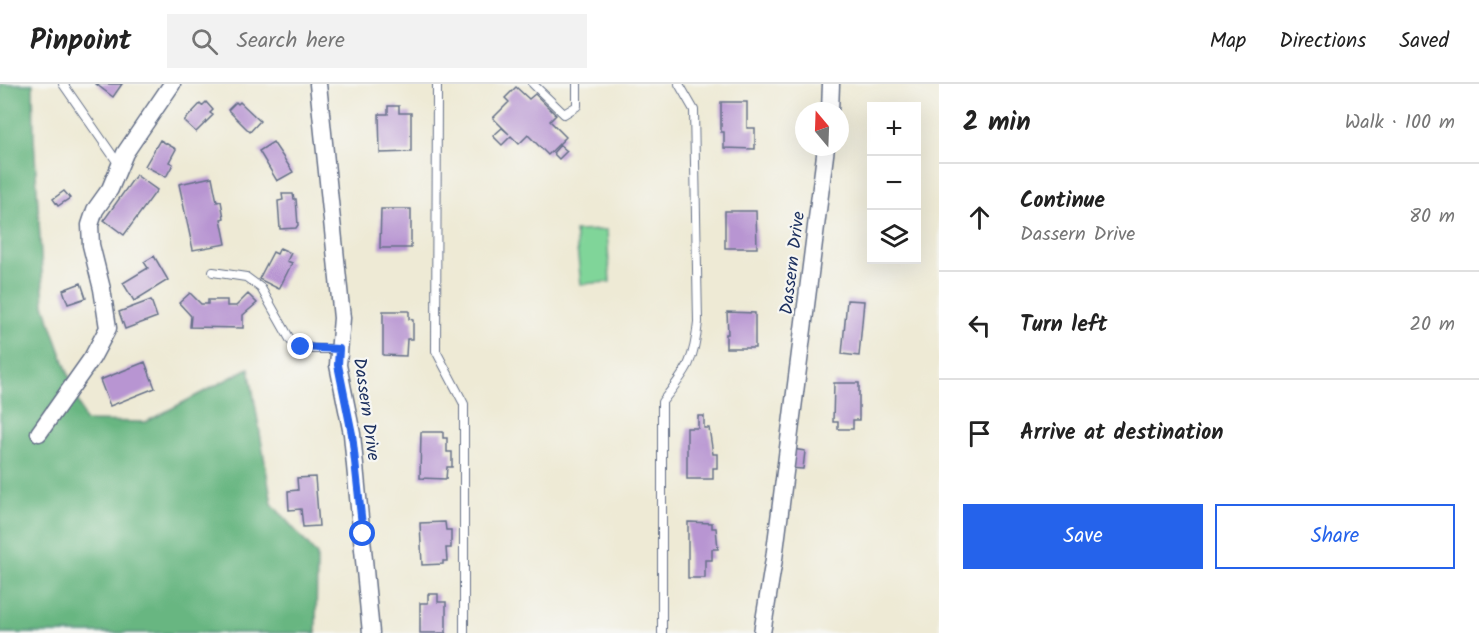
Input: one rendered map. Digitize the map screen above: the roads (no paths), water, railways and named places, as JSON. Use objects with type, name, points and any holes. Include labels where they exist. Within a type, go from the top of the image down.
[{"type":"street","points":[[39,433],[92,358],[108,328],[102,289],[91,245],[90,225],[95,210],[110,189],[126,153],[172,84]]},
{"type":"street","name":"Dassern Drive","points":[[318,84],[342,318],[338,365],[352,434],[371,633]]},
{"type":"street","points":[[830,102],[831,84]]},
{"type":"street","name":"Dassern Drive","points":[[762,633],[774,559],[825,156]]},
{"type":"lane","points":[[63,84],[120,166]]},
{"type":"lane","points":[[437,84],[436,351],[464,404],[464,633]]},
{"type":"lane","points":[[533,84],[564,114],[578,106],[577,84]]},
{"type":"lane","points":[[662,633],[662,402],[683,376],[695,353],[698,322],[694,110],[679,84]]},
{"type":"lane","points":[[213,272],[246,277],[261,288],[291,341],[313,349],[339,349]]}]
